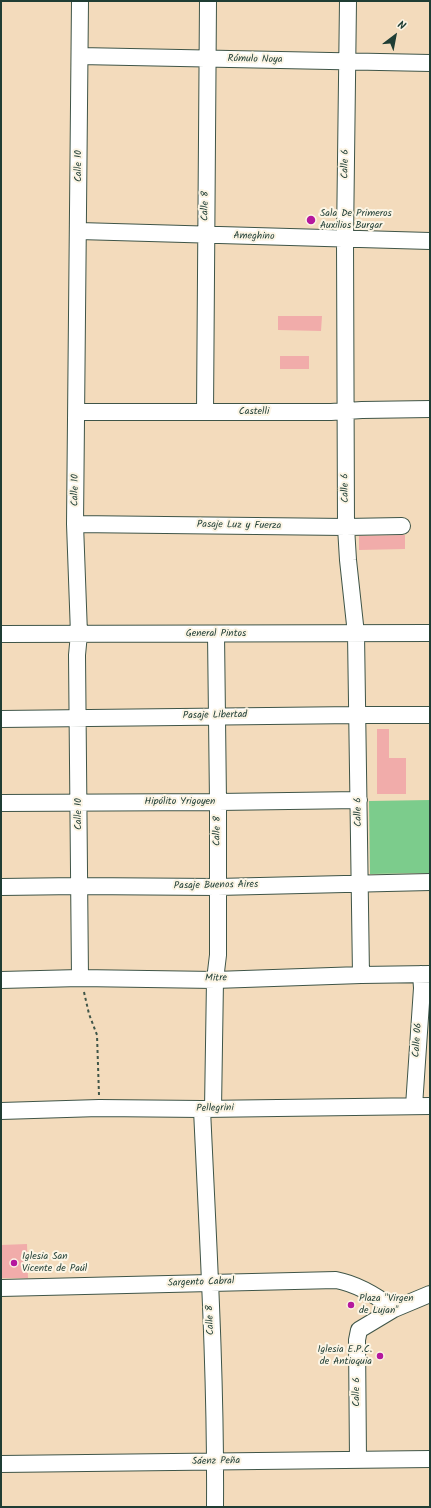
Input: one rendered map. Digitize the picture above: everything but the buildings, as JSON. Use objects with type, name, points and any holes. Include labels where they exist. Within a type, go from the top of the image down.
[{"type":"street","name":"Calle 10","points":[[80,1],[76,524],[79,634],[77,655],[80,978]]},
{"type":"street","name":"Calle 8","points":[[205,412],[205,235],[208,1]]},
{"type":"street","name":"Calle 6","points":[[348,1],[345,239],[346,527],[356,634],[361,974]]},
{"type":"street","name":"Rómulo Noya","points":[[80,56],[430,63]]},
{"type":"street","name":"Ameghino","points":[[79,231],[430,241]]},
{"type":"street","name":"Castelli","points":[[77,412],[345,411],[430,409]]},
{"type":"street","name":"Pasaje Luz y Fuerza","points":[[76,524],[346,527],[402,526]]},
{"type":"street","name":"General Pintos","points":[[1,634],[430,633]]},
{"type":"street","name":"Calle 8","points":[[215,1507],[207,1109],[214,980],[218,955],[216,634]]},
{"type":"street","name":"Pasaje Libertad","points":[[1,719],[357,715],[430,716]]},
{"type":"street","name":"Hipólito Yrigoyen","points":[[1,803],[359,800]]},
{"type":"street","name":"Pasaje Buenos Aires","points":[[1,887],[217,887],[360,882],[430,882]]},
{"type":"street","name":"Mitre","points":[[1,980],[80,978],[214,980],[361,974],[426,974]]},
{"type":"street","name":"Calle 06","points":[[414,1106],[422,988],[426,974]]},
{"type":"street","name":"Pellegrini","points":[[1,1111],[99,1108],[207,1109],[430,1106]]},
{"type":"street","name":"Sargento Cabral","points":[[1,1288],[336,1280],[349,1282],[394,1308]]},
{"type":"street","points":[[394,1308],[430,1294]]},
{"type":"street","name":"Calle 6","points":[[358,1460],[357,1340],[359,1330],[394,1308]]},
{"type":"street","name":"Sáenz Peña","points":[[1,1464],[430,1459]]},
{"type":"path","points":[[80,978],[89,1014],[97,1035],[99,1108]]},
{"type":"green space","points":[[430,800],[430,873],[370,874],[369,801]]},
{"type":"place","name":"Sala De Primeros Auxilios Burgar","points":[[311,220]]},
{"type":"place","name":"Iglesia San Vicente de Paúl","points":[[14,1263]]},
{"type":"place","name":"Plaza \"Virgen de Lujan\"","points":[[351,1305]]},
{"type":"place","name":"Iglesia E.P.C. de Antioquia","points":[[380,1356]]}]
